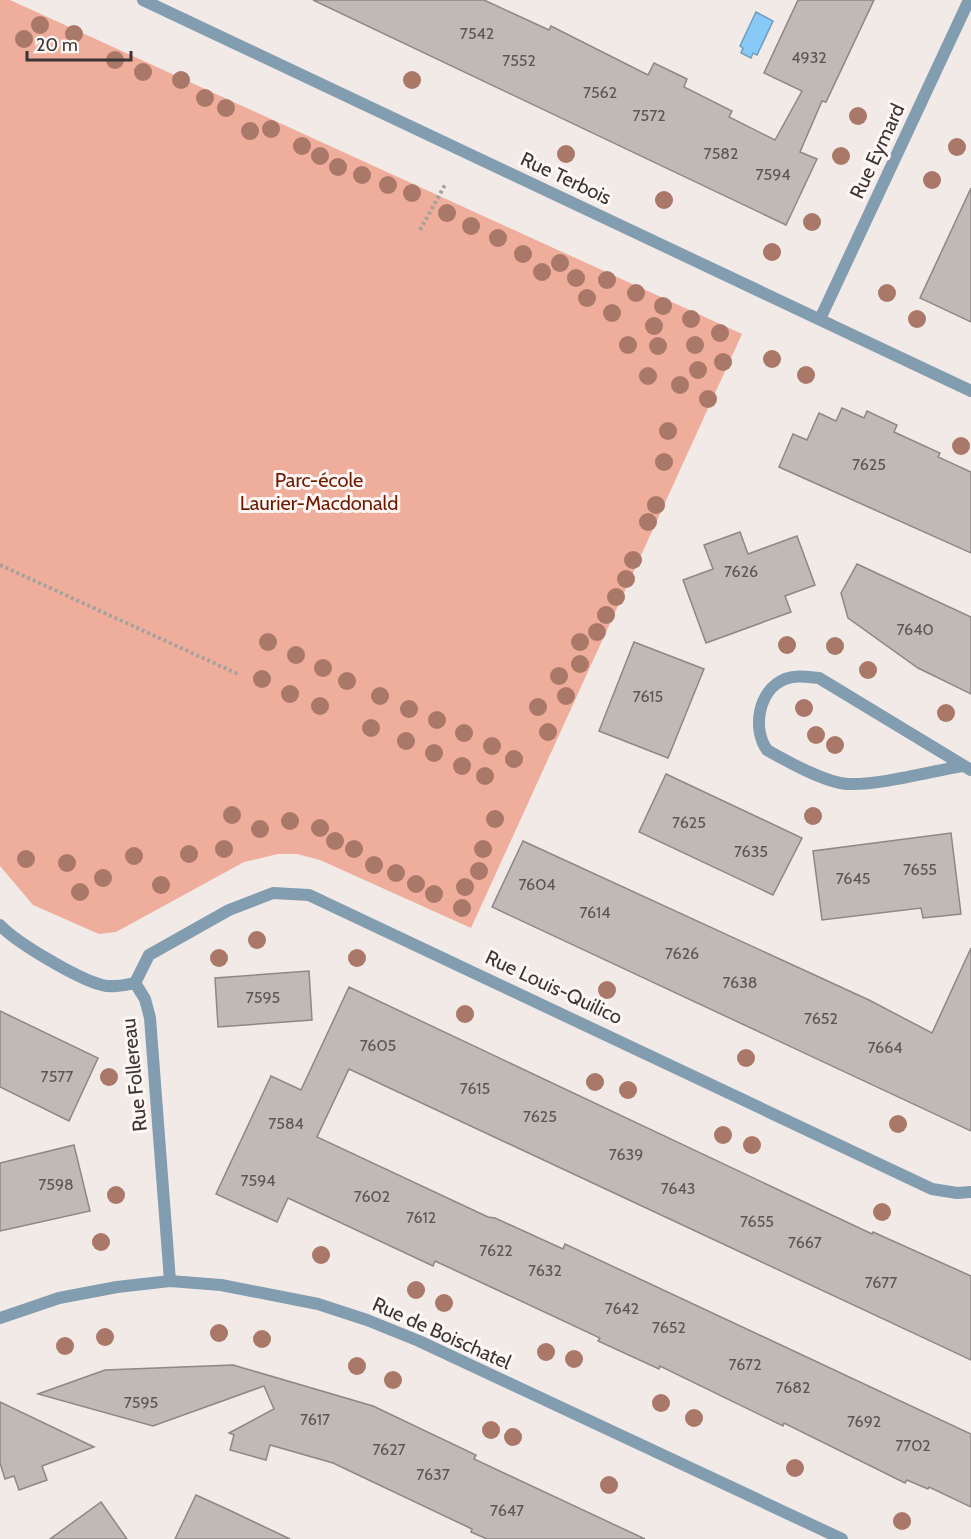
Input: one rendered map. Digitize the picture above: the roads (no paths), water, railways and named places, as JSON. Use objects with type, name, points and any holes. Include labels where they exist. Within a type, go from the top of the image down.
[{"type":"street","name":"Rue Terbois","points":[[143,0],[971,391]]},
{"type":"street","name":"Rue Eymard","points":[[820,319],[969,0]]},
{"type":"street","points":[[798,676],[819,678],[966,768],[847,784],[832,781],[767,750],[760,740],[758,725],[761,709],[770,692],[782,680],[798,676]]},
{"type":"street","name":"Rue Louis-Quilico","points":[[135,983],[149,955],[229,910],[273,893],[309,895],[932,1189],[957,1193],[971,1192]]},
{"type":"street","points":[[0,925],[49,959],[102,985],[119,986],[135,983]]},
{"type":"street","name":"Rue Follereau","points":[[135,983],[145,999],[150,1018],[170,1281]]},
{"type":"street","name":"Rue de Boischatel","points":[[0,1318],[59,1298],[117,1287],[170,1281],[221,1286],[318,1304],[367,1320],[419,1341],[842,1539]]},
{"type":"water","points":[[756,12],[773,21],[757,55],[753,53],[751,58],[741,53],[743,48],[740,46]]},
{"type":"park label","name":"Parc-école Laurier-Macdonald","points":[[319,492]]}]
